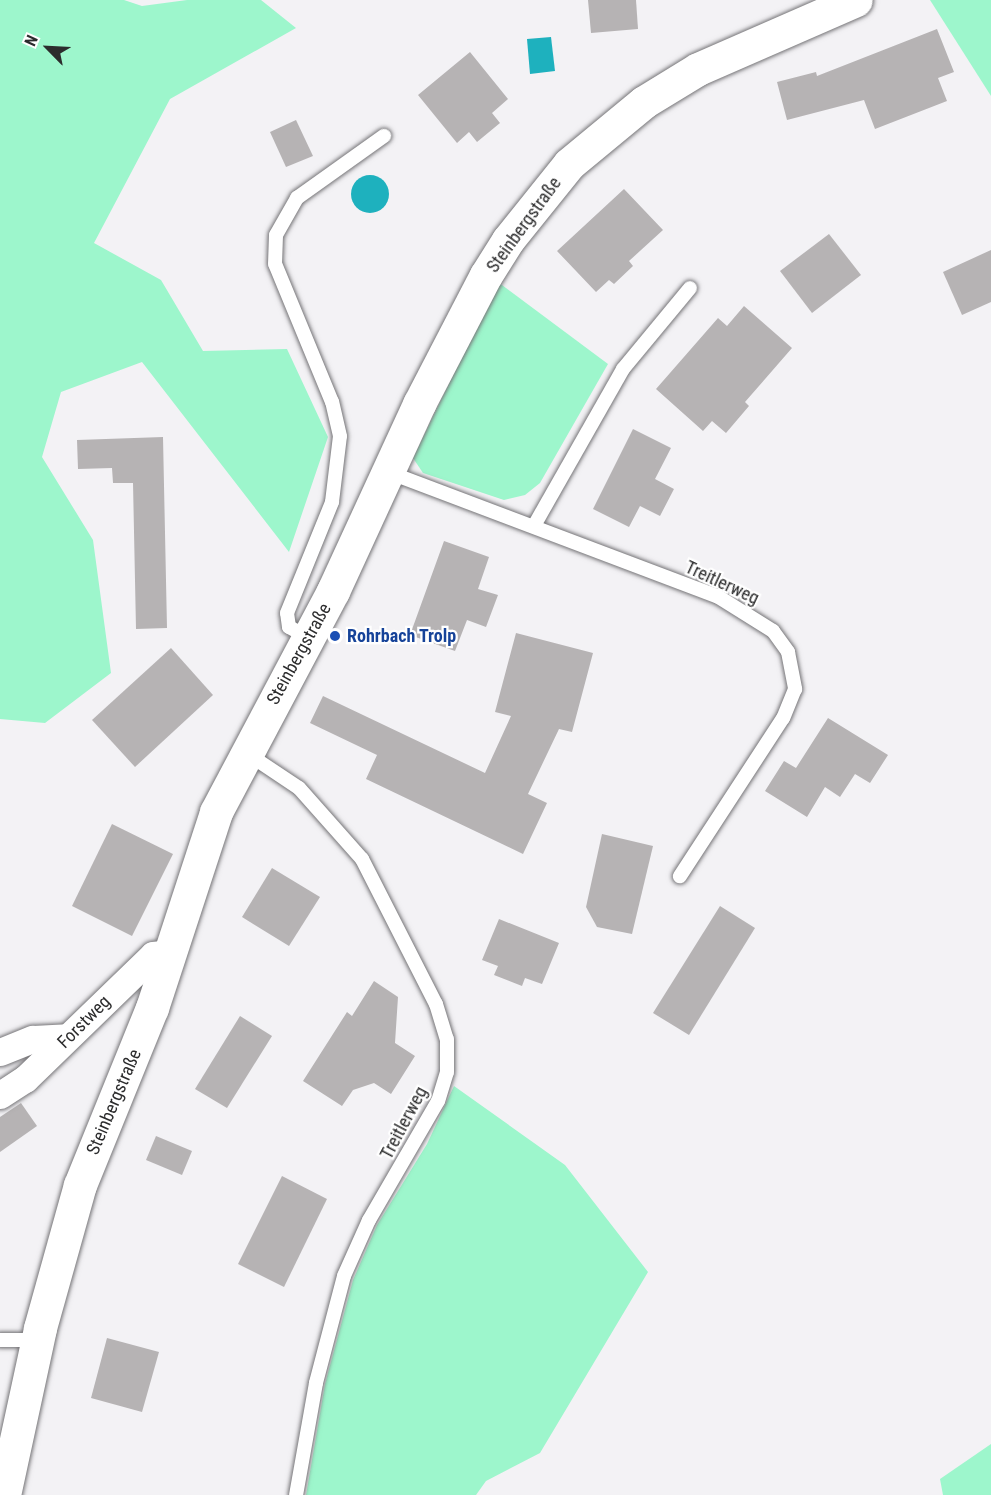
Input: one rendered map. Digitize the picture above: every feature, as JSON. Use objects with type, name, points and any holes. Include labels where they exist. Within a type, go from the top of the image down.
[{"type":"main road","name":"Steinbergstraße","points":[[4,1495],[38,1340],[80,1185],[152,1008],[201,851],[244,752],[309,638],[388,471],[486,275],[508,240],[569,164],[644,102],[698,69],[856,0]]},
{"type":"street","name":"Forstweg","points":[[0,1095],[26,1079],[153,954],[169,953]]},
{"type":"street","points":[[0,1052],[33,1039],[67,1037]]},
{"type":"lane","points":[[309,638],[289,627],[287,613],[332,502],[340,436],[332,402],[275,264],[276,235],[297,198],[384,136]]},
{"type":"lane","points":[[535,524],[623,369],[690,288]]},
{"type":"lane","name":"Treitlerweg","points":[[388,471],[535,524],[750,612],[773,631],[788,652],[795,689],[783,718],[680,876]]},
{"type":"lane","name":"Treitlerweg","points":[[244,752],[299,788],[362,859],[394,916],[447,1039],[447,1072],[438,1101],[369,1220],[344,1276],[316,1383],[296,1495]]},
{"type":"lane","points":[[0,1340],[38,1340]]},
{"type":"green space","points":[[0,0],[124,0],[142,6],[187,0],[261,0],[296,28],[170,99],[94,243],[161,280],[203,351],[287,349],[328,437],[289,552],[142,362],[61,392],[42,457],[93,540],[111,673],[45,723],[0,719]]},
{"type":"green space","points":[[930,0],[991,0],[991,96]]},
{"type":"green space","points":[[498,282],[608,364],[540,483],[525,495],[504,500],[423,473],[413,458]]},
{"type":"green space","points":[[454,1086],[565,1165],[648,1272],[540,1453],[486,1481],[476,1495],[306,1495],[325,1384],[353,1280],[377,1225],[427,1144]]},
{"type":"green space","points":[[991,1444],[991,1495],[943,1495],[940,1479]]},
{"type":"water","points":[[551,37],[555,71],[530,74],[527,39]]},
{"type":"water","points":[[370,175],[384,180],[389,194],[384,208],[370,213],[356,208],[351,194],[356,180]]},
{"type":"building","points":[[588,0],[636,0],[638,29],[591,33]]},
{"type":"building","points":[[937,29],[954,72],[938,78],[947,101],[875,129],[864,100],[787,120],[777,82],[816,72],[817,76]]},
{"type":"building","points":[[470,52],[508,99],[492,113],[500,123],[477,142],[469,132],[457,143],[418,95]]},
{"type":"building","points":[[296,120],[313,156],[286,167],[270,132]]},
{"type":"building","points":[[624,189],[663,230],[629,261],[633,266],[614,284],[609,280],[596,292],[557,251]]},
{"type":"building","points":[[829,234],[861,275],[812,313],[780,271]]},
{"type":"building","points":[[991,250],[991,302],[962,315],[943,272]]},
{"type":"building","points":[[744,306],[792,348],[745,402],[749,406],[726,433],[712,421],[703,431],[656,389],[718,318],[727,326]]},
{"type":"building","points":[[633,429],[671,448],[655,479],[674,489],[660,516],[640,506],[629,527],[593,509]]},
{"type":"building","points":[[163,437],[167,628],[136,629],[133,483],[113,483],[112,468],[78,469],[77,440]]},
{"type":"building","points":[[444,541],[489,557],[478,589],[498,595],[486,627],[467,620],[455,651],[410,635]]},
{"type":"building","points":[[516,633],[593,653],[572,732],[559,729],[528,794],[547,803],[523,854],[366,779],[377,755],[310,723],[323,696],[485,773],[511,716],[495,712]]},
{"type":"building","points":[[171,648],[213,695],[135,767],[92,720]]},
{"type":"building","points":[[828,718],[888,755],[870,783],[855,774],[840,797],[825,787],[807,817],[765,791],[784,761],[796,768]]},
{"type":"building","points":[[112,824],[173,854],[132,936],[72,906]]},
{"type":"building","points":[[602,834],[653,846],[632,934],[597,927],[586,907]]},
{"type":"building","points":[[272,868],[320,897],[289,946],[242,917]]},
{"type":"building","points":[[720,906],[755,928],[689,1035],[653,1013]]},
{"type":"building","points":[[499,919],[559,943],[542,984],[525,978],[522,986],[494,975],[498,966],[482,960]]},
{"type":"building","points":[[374,981],[398,997],[395,1043],[415,1056],[391,1094],[374,1083],[353,1090],[342,1106],[303,1081],[347,1012],[352,1016]]},
{"type":"building","points":[[240,1016],[272,1036],[227,1108],[195,1089]]},
{"type":"building","points":[[21,1103],[37,1126],[0,1152],[0,1117]]},
{"type":"building","points":[[156,1136],[192,1151],[182,1175],[146,1160]]},
{"type":"building","points":[[282,1176],[327,1199],[284,1287],[238,1264]]},
{"type":"building","points":[[107,1338],[159,1352],[142,1412],[91,1398]]},
{"type":"place","name":"Rohrbach Trolp","points":[[335,636]]}]
